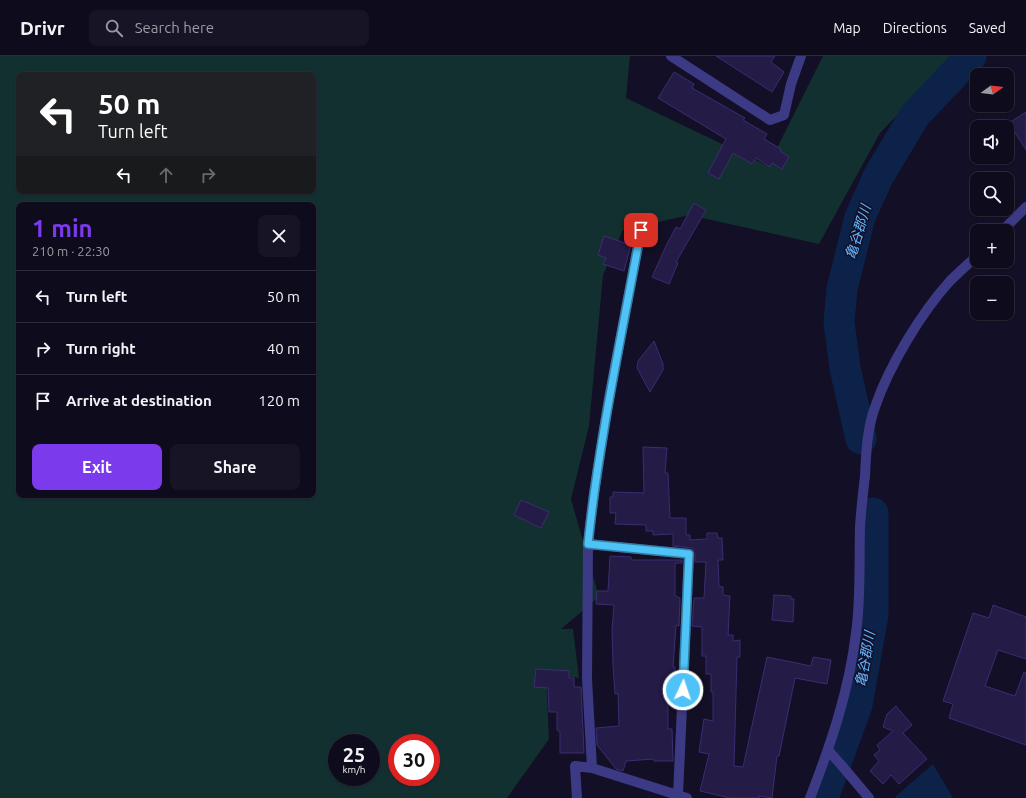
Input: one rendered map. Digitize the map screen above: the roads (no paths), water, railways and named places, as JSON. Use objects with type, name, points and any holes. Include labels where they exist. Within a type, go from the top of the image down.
[{"type":"street","points":[[671,56],[770,120],[784,114],[791,84],[801,56]]},
{"type":"street","points":[[1009,224],[1026,207]]},
{"type":"street","points":[[592,768],[587,680],[588,544],[594,493],[609,398],[641,230]]},
{"type":"street","points":[[810,798],[843,706],[857,631],[860,583],[860,526],[868,440],[874,408],[889,374],[922,319],[950,281],[970,262]]},
{"type":"street","points":[[577,798],[575,766],[592,768],[683,797],[689,554],[588,544]]},
{"type":"street","points":[[828,750],[869,798]]},
{"type":"water","points":[[933,764],[953,798],[895,797]]},
{"type":"waterway","name":"亀谷郡川","points":[[861,439],[845,368],[839,322],[842,289],[860,217],[878,177],[915,115],[971,56]]},
{"type":"waterway","name":"亀谷郡川","points":[[823,798],[857,705],[873,615],[873,513]]}]
